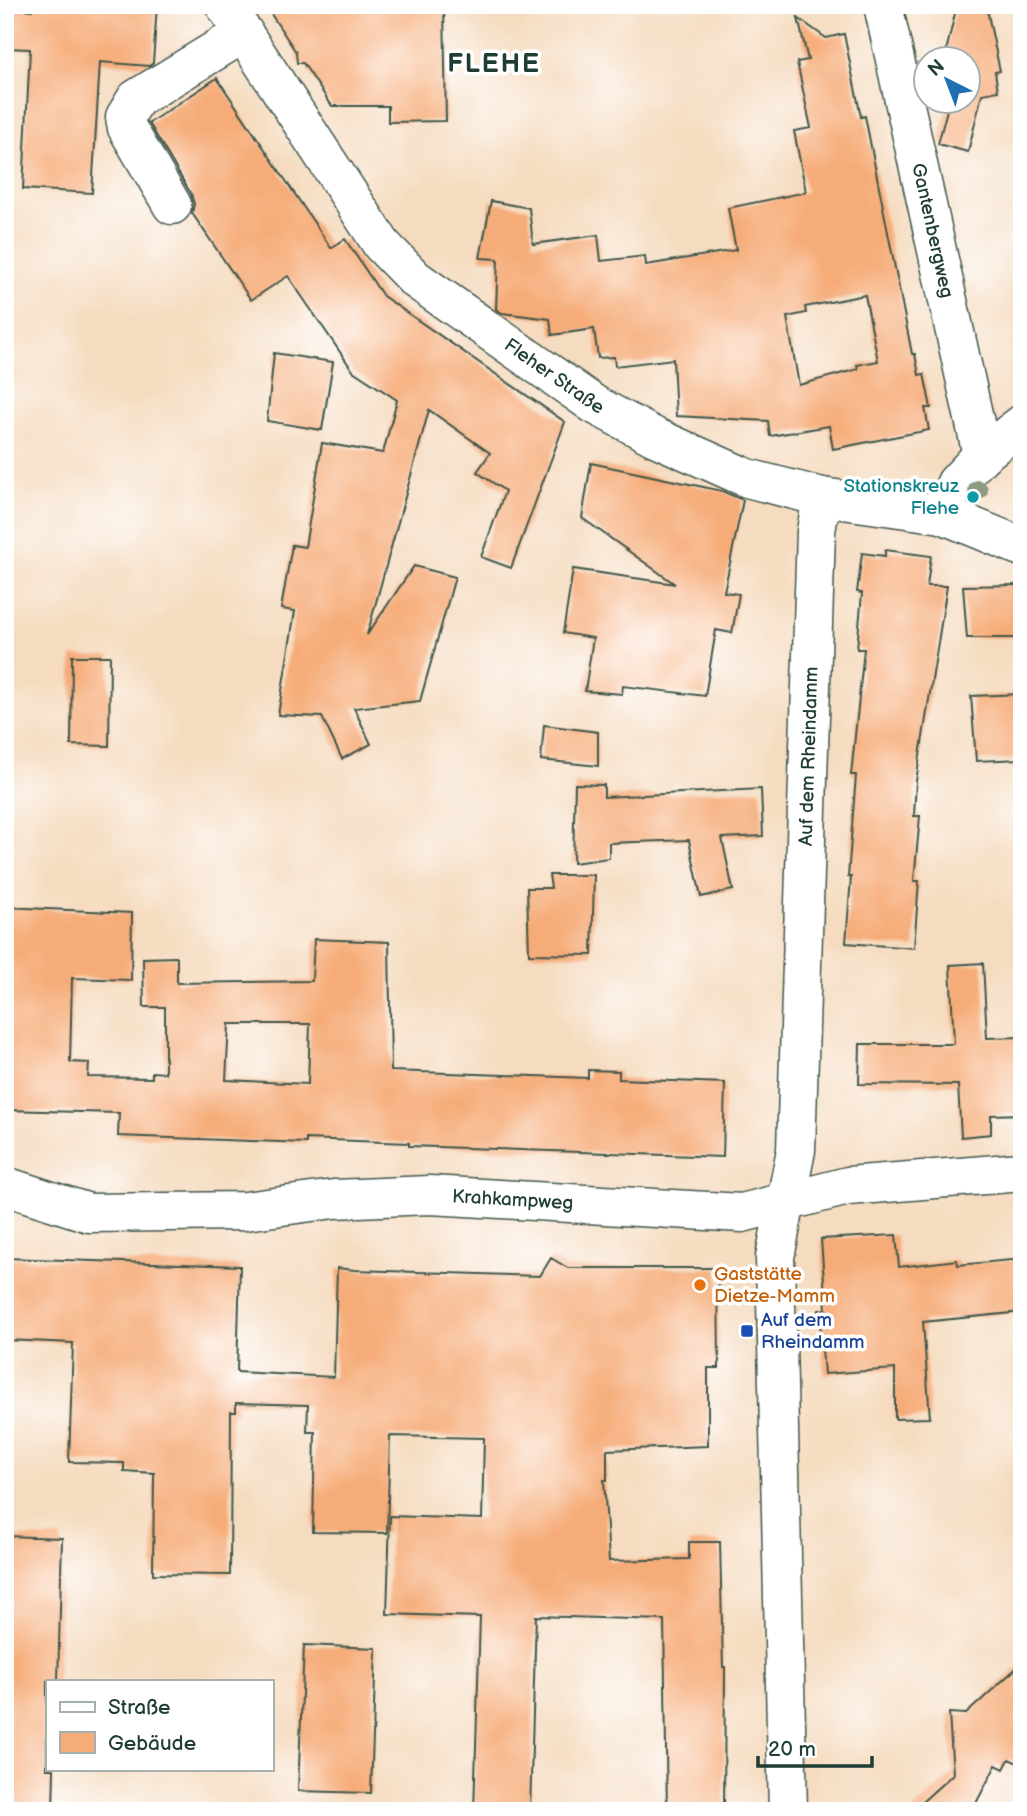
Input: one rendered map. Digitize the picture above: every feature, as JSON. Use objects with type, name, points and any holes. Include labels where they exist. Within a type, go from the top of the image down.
[{"type":"street","name":"Gantenbergweg","points":[[883,5],[982,455]]},
{"type":"street","points":[[172,205],[127,128],[125,117],[136,99],[235,19]]},
{"type":"street","name":"Fleher Straße","points":[[235,19],[382,245],[415,279],[595,405],[655,437],[747,478],[822,497],[942,514],[1022,547]]},
{"type":"street","points":[[942,514],[956,483],[982,455],[1022,424]]},
{"type":"street","name":"Auf dem Rheindamm","points":[[788,1811],[775,1257],[796,1150],[816,531],[822,497]]},
{"type":"street","name":"Krahkampweg","points":[[5,1186],[89,1213],[245,1211],[334,1199],[430,1195],[742,1213],[848,1186],[1022,1172]]},
{"type":"building","points":[[32,5],[157,5],[153,63],[149,66],[100,62],[92,193],[23,189],[30,49],[5,48],[5,8],[32,10]]},
{"type":"building","points":[[265,5],[444,5],[446,121],[388,122],[388,106],[332,106],[303,63],[297,63],[296,52]]},
{"type":"building","points":[[957,5],[986,5],[1000,71],[995,72],[998,91],[982,94],[982,46],[947,46]]},
{"type":"building","points":[[798,18],[826,38],[844,34],[861,117],[865,116],[912,354],[915,354],[919,375],[924,374],[931,408],[925,408],[929,430],[833,449],[829,426],[770,436],[768,421],[676,416],[673,359],[615,366],[614,357],[598,358],[594,329],[552,335],[550,319],[502,313],[496,309],[498,259],[480,258],[491,201],[529,208],[533,244],[598,235],[601,261],[645,256],[646,265],[736,250],[728,208],[806,192],[794,131],[811,128],[797,62],[808,60]],"holes":[[[865,295],[878,361],[857,365],[858,369],[799,385],[787,317],[806,313],[805,307]]]},
{"type":"building","points":[[217,78],[331,248],[345,239],[383,296],[565,422],[511,568],[481,557],[505,491],[477,472],[490,453],[429,410],[367,635],[414,566],[455,577],[420,701],[354,708],[371,744],[342,759],[322,717],[278,715],[295,611],[281,609],[292,545],[305,547],[322,443],[383,453],[397,400],[353,371],[288,276],[251,300],[192,213],[194,204],[191,194],[149,123]]},
{"type":"building","points":[[945,116],[977,116],[968,152],[938,144]]},
{"type":"building","points":[[274,353],[333,362],[322,430],[267,421]]},
{"type":"building","points":[[591,463],[722,491],[743,500],[724,592],[739,594],[732,633],[716,630],[705,696],[623,686],[622,694],[585,691],[593,638],[563,633],[573,569],[675,584],[582,518]]},
{"type":"building","points":[[885,550],[931,556],[927,586],[947,586],[916,781],[914,816],[920,816],[914,881],[919,881],[914,948],[846,943],[856,775],[851,775],[864,649],[857,649],[862,593],[857,592],[862,553],[885,556]]},
{"type":"building","points":[[1018,585],[1020,638],[967,638],[963,586]]},
{"type":"building","points":[[72,656],[110,656],[109,746],[71,745]]},
{"type":"building","points":[[1022,694],[1022,759],[976,761],[971,696]]},
{"type":"building","points":[[544,725],[598,732],[598,766],[541,760]]},
{"type":"building","points":[[575,784],[604,785],[604,797],[761,789],[763,836],[722,838],[733,890],[701,897],[689,840],[609,843],[609,858],[573,863]]},
{"type":"building","points":[[549,875],[594,875],[592,955],[529,954],[527,888],[551,888]]},
{"type":"building","points":[[5,907],[132,913],[131,980],[72,978],[70,1062],[89,1063],[88,1077],[152,1078],[152,1072],[165,1073],[165,1007],[144,1007],[143,958],[177,957],[177,983],[312,981],[314,939],[389,942],[391,1071],[588,1078],[588,1070],[619,1071],[619,1079],[725,1083],[723,1157],[409,1146],[409,1143],[306,1139],[306,1143],[118,1136],[119,1113],[5,1110]],"holes":[[[229,1024],[310,1024],[308,1084],[226,1080]]]},
{"type":"building","points":[[983,963],[987,1038],[1022,1037],[1022,1114],[991,1115],[991,1134],[961,1137],[958,1085],[859,1084],[860,1044],[954,1044],[950,965]]},
{"type":"building","points":[[896,1235],[899,1267],[957,1260],[958,1265],[1022,1259],[1022,1312],[923,1322],[930,1418],[895,1419],[895,1369],[824,1374],[819,1310],[826,1309],[821,1239]]},
{"type":"building","points":[[5,1258],[240,1266],[237,1372],[334,1377],[337,1268],[540,1276],[551,1258],[568,1268],[718,1268],[719,1368],[708,1368],[708,1446],[607,1450],[607,1480],[604,1480],[609,1561],[689,1559],[689,1542],[720,1542],[725,1667],[724,1811],[667,1811],[664,1620],[536,1616],[530,1811],[474,1811],[480,1617],[387,1614],[390,1516],[482,1519],[484,1438],[390,1436],[387,1533],[313,1532],[315,1432],[307,1432],[308,1405],[236,1403],[236,1412],[231,1412],[230,1575],[153,1574],[154,1473],[124,1471],[124,1463],[69,1462],[73,1343],[5,1340]]},
{"type":"building","points":[[5,1536],[62,1538],[58,1680],[46,1680],[46,1770],[54,1770],[53,1811],[5,1811]]},
{"type":"building","points":[[304,1645],[376,1648],[371,1793],[298,1791]]},
{"type":"building","points":[[1022,1663],[1022,1765],[1009,1759],[1004,1769],[996,1765],[972,1811],[912,1811],[953,1774],[949,1713],[966,1714]]},
{"type":"place","name":"Stationskreuz Flehe","points":[[973,497]]},
{"type":"place","name":"Gaststätte Dietze-Mamm","points":[[700,1285]]},
{"type":"place","name":"Auf dem Rheindamm","points":[[747,1331]]},
{"type":"district","name":"FLEHE","points":[[494,64]]}]
